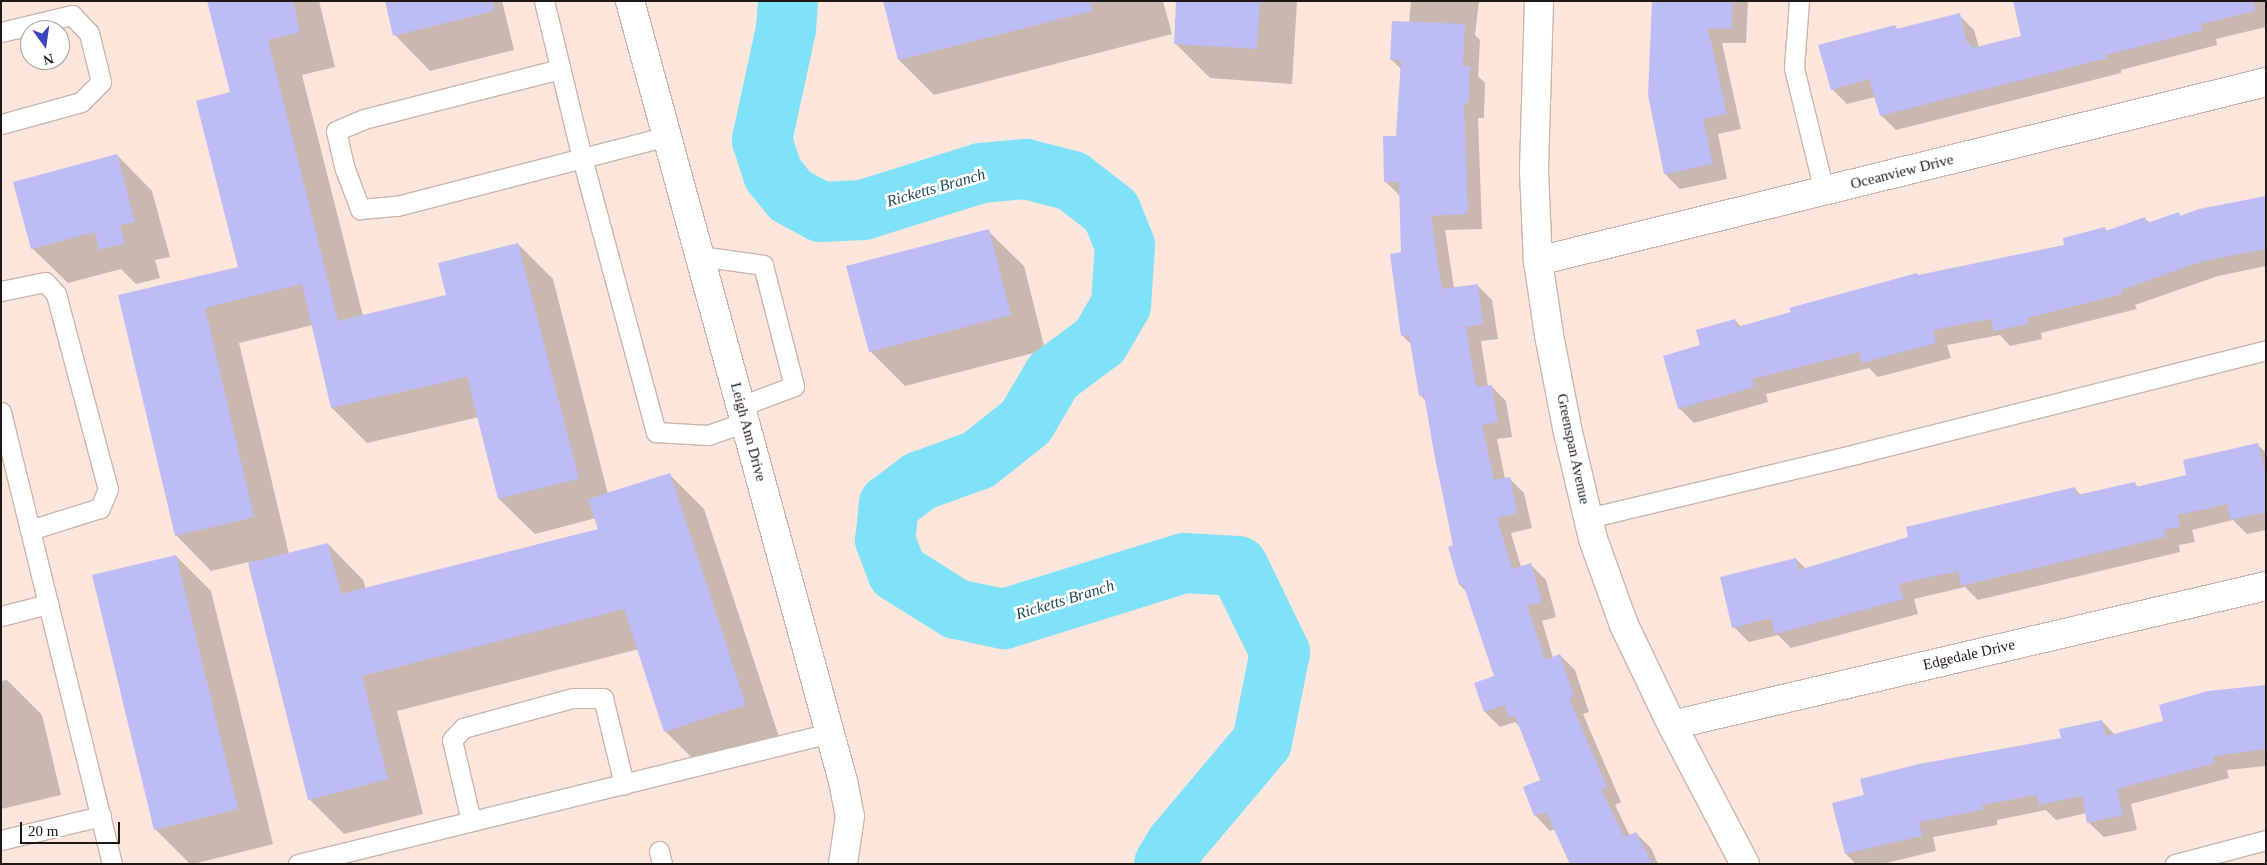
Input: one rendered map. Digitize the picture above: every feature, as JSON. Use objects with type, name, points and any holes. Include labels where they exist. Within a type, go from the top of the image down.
[{"type":"street","name":"Leigh Ann Drive","points":[[630,1],[830,733],[850,816],[843,864]]},
{"type":"street","name":"Greenspan Avenue","points":[[1539,1],[1534,171],[1538,261],[1549,335],[1593,539],[1624,625],[1672,725],[1745,864]]},
{"type":"street","name":"Oceanview Drive","points":[[1538,261],[2266,82]]},
{"type":"street","name":"Edgedale Drive","points":[[1672,725],[2266,586]]},
{"type":"lane","points":[[544,1],[582,158],[656,432],[708,435],[794,386],[763,264],[700,256]]},
{"type":"lane","points":[[1799,1],[1794,68],[1824,191]]},
{"type":"lane","points":[[1,32],[72,15],[89,33],[101,82],[81,102],[1,124]]},
{"type":"lane","points":[[560,69],[364,120],[336,132],[345,169],[360,209],[396,206],[667,136]]},
{"type":"lane","points":[[1,291],[45,282],[56,294],[108,489],[100,508],[30,530]]},
{"type":"lane","points":[[1588,518],[1856,454],[2266,350]]},
{"type":"lane","points":[[1,412],[112,864]]},
{"type":"lane","points":[[1,616],[48,604]]},
{"type":"lane","points":[[471,821],[452,740],[463,728],[573,698],[603,698],[624,784]]},
{"type":"lane","points":[[298,864],[830,733]]},
{"type":"lane","points":[[1,840],[101,816]]},
{"type":"lane","points":[[2175,864],[2266,840]]},
{"type":"building","points":[[207,1],[293,1],[300,32],[268,40],[338,321],[446,295],[438,263],[518,243],[579,479],[498,499],[467,377],[331,408],[302,284],[205,308],[254,517],[175,536],[118,295],[238,267],[196,101],[230,92]]},
{"type":"building","points":[[385,1],[493,1],[494,11],[393,36]]},
{"type":"building","points":[[883,1],[1091,1],[1092,11],[898,60]]},
{"type":"building","points":[[1176,1],[1260,1],[1257,49],[1174,44]]},
{"type":"building","points":[[1652,1],[1733,1],[1731,29],[1708,28],[1727,114],[1703,119],[1713,164],[1664,174],[1648,95]]},
{"type":"building","points":[[2013,1],[2254,1],[2255,11],[2201,24],[2203,30],[2106,55],[2107,58],[1880,116],[1869,79],[1831,90],[1818,45],[1895,25],[1896,29],[1960,13],[1967,43],[1970,43],[1972,48],[2021,36]]},
{"type":"building","points":[[1392,21],[1465,24],[1463,66],[1470,66],[1469,103],[1464,103],[1468,214],[1431,216],[1442,289],[1478,284],[1483,324],[1466,327],[1476,387],[1492,385],[1498,422],[1482,425],[1494,480],[1510,477],[1517,513],[1497,518],[1512,569],[1531,563],[1542,602],[1527,606],[1545,660],[1560,654],[1574,697],[1569,698],[1607,787],[1601,789],[1624,837],[1636,832],[1652,864],[1570,864],[1546,812],[1534,816],[1523,787],[1540,780],[1515,716],[1509,718],[1505,705],[1484,712],[1474,683],[1494,676],[1463,584],[1459,585],[1448,547],[1453,545],[1424,395],[1419,396],[1409,335],[1401,336],[1390,254],[1401,252],[1399,182],[1384,182],[1383,136],[1396,136],[1401,60],[1390,60]]},
{"type":"building","points":[[117,154],[135,222],[120,225],[125,243],[99,250],[95,232],[31,249],[13,182]]},
{"type":"building","points":[[2266,196],[2266,249],[2203,261],[2121,290],[2122,294],[2027,318],[2028,324],[1994,331],[1991,319],[1933,330],[1936,343],[1862,363],[1859,352],[1752,379],[1754,387],[1678,409],[1663,356],[1700,345],[1696,330],[1735,319],[1737,327],[1791,312],[1789,308],[1917,273],[1918,275],[2064,245],[2063,238],[2105,227],[2106,231],[2145,217],[2147,223],[2179,212],[2180,216],[2199,209]]},
{"type":"building","points":[[989,229],[1011,315],[869,352],[846,266]]},
{"type":"building","points":[[2258,443],[2266,477],[2266,512],[2231,520],[2227,504],[2178,515],[2180,527],[2164,530],[2165,537],[1961,586],[1958,571],[1899,584],[1904,599],[1775,634],[1771,618],[1732,628],[1720,577],[1796,558],[1799,570],[1908,537],[1906,527],[2075,487],[2077,495],[2135,482],[2136,487],[2186,475],[2183,460]]},
{"type":"building","points":[[670,473],[746,705],[664,732],[624,609],[362,676],[388,779],[308,800],[248,563],[328,543],[341,594],[598,529],[588,499]]},
{"type":"building","points":[[176,555],[238,809],[154,830],[92,575]]},
{"type":"building","points":[[2266,685],[2266,749],[2213,756],[2215,763],[2117,789],[2123,815],[2087,823],[2082,796],[2039,805],[2037,795],[1982,805],[1983,810],[1919,822],[1922,836],[1845,854],[1832,803],[1864,795],[1860,779],[1919,764],[2061,738],[2059,729],[2102,720],[2106,736],[2163,721],[2159,705],[2208,691]]},
{"type":"waterway","name":"Ricketts Branch","points":[[788,1],[786,29],[762,140],[773,174],[791,196],[821,212],[863,210],[981,173],[1026,169],[1072,181],[1111,211],[1125,245],[1121,305],[1100,341],[1053,376],[1026,422],[978,460],[920,481],[889,504],[885,540],[897,572],[956,609],[1004,619],[1184,563],[1238,566],[1280,652],[1262,742],[1176,844],[1164,864]]}]
